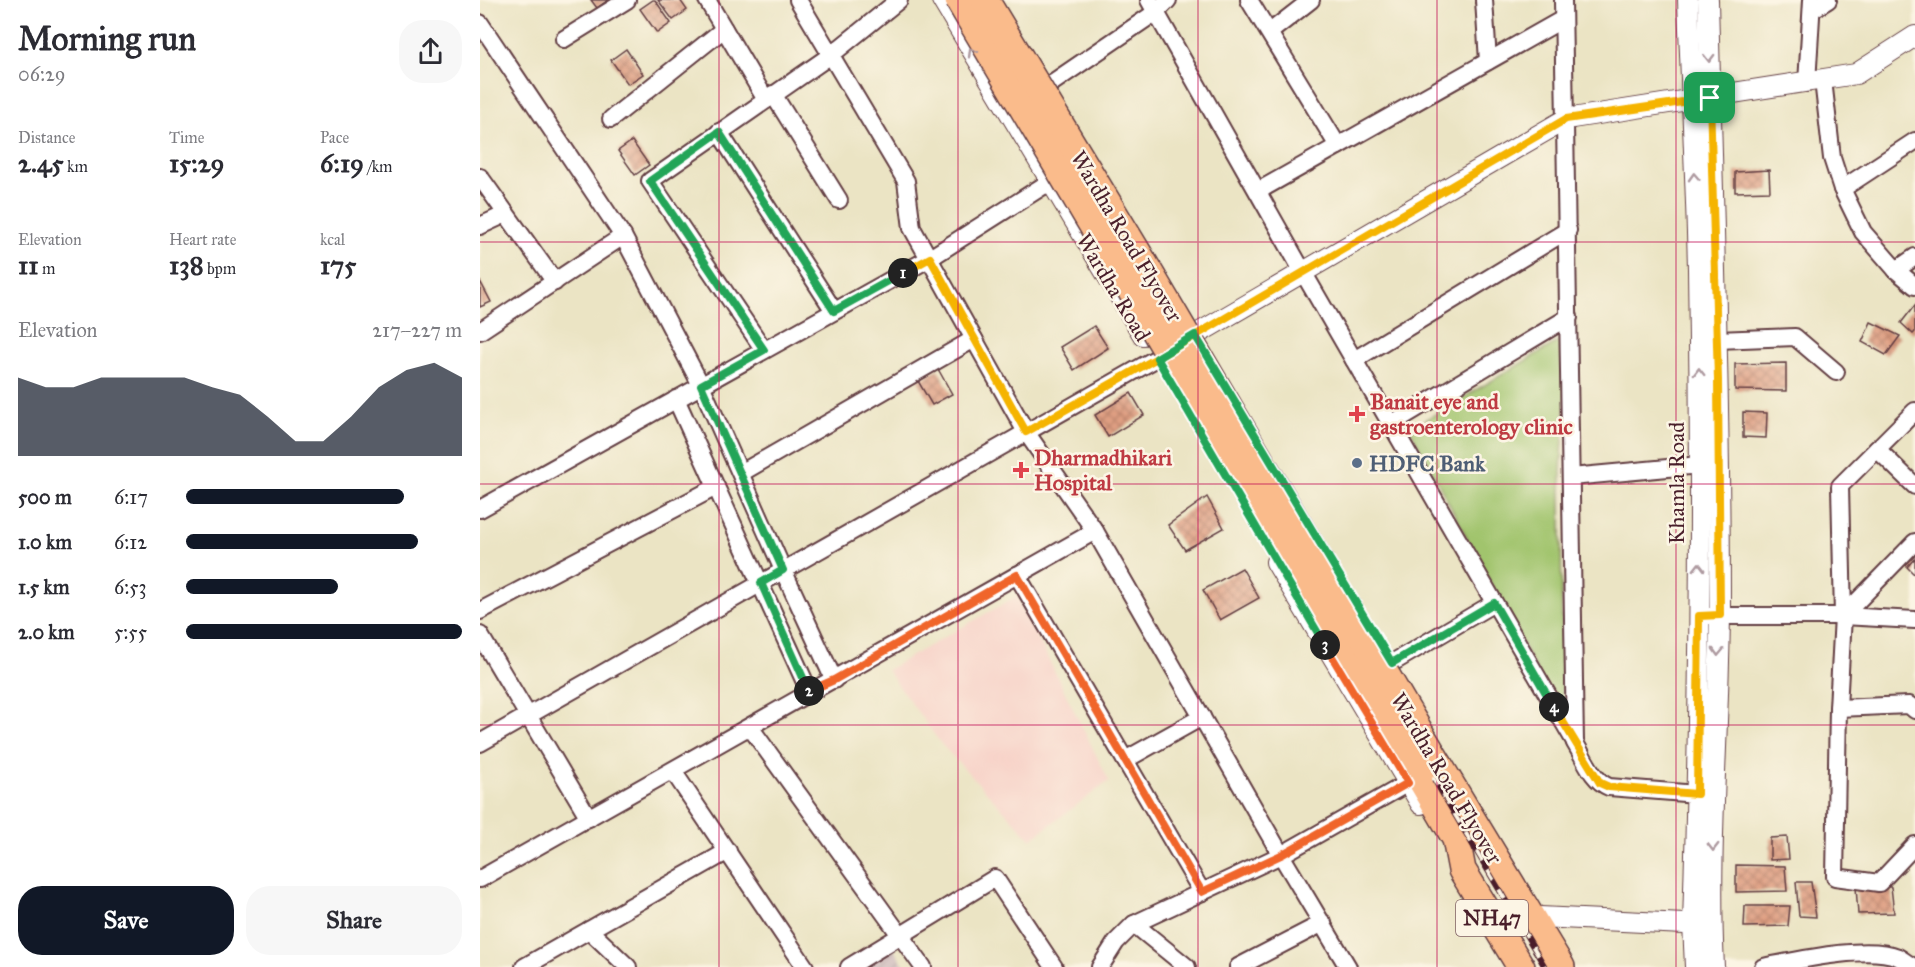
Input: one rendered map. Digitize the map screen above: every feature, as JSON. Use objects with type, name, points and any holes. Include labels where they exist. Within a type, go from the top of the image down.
[{"type":"highway","name":"Wardha Road Flyover","points":[[958,0],[1456,839],[1462,870]]},
{"type":"highway","name":"Wardha Road Flyover","points":[[986,0],[1560,962]]},
{"type":"highway","name":"Wardha Road","points":[[1462,870],[1521,967]]},
{"type":"street","points":[[564,39],[627,0]]},
{"type":"street","points":[[707,0],[839,200]]},
{"type":"street","points":[[798,0],[906,181],[912,228],[1026,432],[1095,531],[1348,967]]},
{"type":"street","points":[[764,350],[650,181],[831,55],[899,0]]},
{"type":"street","name":"Wardha Road","points":[[942,0],[1462,870]]},
{"type":"street","name":"Wardha Road","points":[[1000,0],[1195,335],[1481,810],[1540,917],[1560,962]]},
{"type":"street","points":[[1049,85],[1152,6],[1168,0]]},
{"type":"street","points":[[1249,0],[1338,146]]},
{"type":"street","points":[[1270,32],[1311,0]]},
{"type":"street","points":[[1484,0],[1488,61]]},
{"type":"street","points":[[1563,0],[1575,743]]},
{"type":"street","name":"Khamla Road","points":[[1688,0],[1701,99],[1717,340],[1720,615],[1714,795],[1703,925],[1695,967]]},
{"type":"street","name":"Khamla Road","points":[[1708,0],[1701,99],[1698,250],[1700,465],[1697,794],[1703,925],[1714,967]]},
{"type":"street","points":[[1828,0],[1812,5],[1815,82],[1832,158],[1842,189],[1863,232],[1896,270],[1915,286]]},
{"type":"street","points":[[1152,6],[1303,273],[1594,776],[1600,783],[1609,787],[1697,794]]},
{"type":"street","points":[[1258,191],[1563,19]]},
{"type":"street","points":[[480,23],[623,236],[741,473],[781,572],[834,680]]},
{"type":"street","points":[[611,119],[724,29]]},
{"type":"street","points":[[480,743],[1157,358],[1566,119],[1856,74],[1915,36]]},
{"type":"street","points":[[719,132],[834,311]]},
{"type":"street","points":[[1842,189],[1915,141]]},
{"type":"street","points":[[480,177],[555,282]]},
{"type":"street","points":[[480,509],[930,258],[1051,181]]},
{"type":"street","points":[[480,226],[506,214]]},
{"type":"street","points":[[1354,360],[1568,230]]},
{"type":"street","points":[[480,331],[623,236]]},
{"type":"street","points":[[1896,270],[1915,257]]},
{"type":"street","points":[[1391,424],[1569,317]]},
{"type":"street","points":[[1717,340],[1795,337],[1836,372]]},
{"type":"street","points":[[741,473],[974,339]]},
{"type":"street","points":[[678,398],[810,691]]},
{"type":"street","points":[[1915,411],[1840,486],[1843,616],[1838,708],[1835,877],[1879,883],[1915,845]]},
{"type":"street","points":[[1877,449],[1915,486]]},
{"type":"street","points":[[1571,477],[1700,465]]},
{"type":"street","points":[[480,611],[716,486]]},
{"type":"street","points":[[480,879],[1095,531]]},
{"type":"street","points":[[1843,616],[1915,542]]},
{"type":"street","points":[[1017,575],[1202,892]]},
{"type":"street","points":[[1392,663],[1494,603]]},
{"type":"street","points":[[1699,616],[1843,616],[1915,620]]},
{"type":"street","points":[[480,635],[589,818]]},
{"type":"street","points":[[1838,708],[1913,703]]},
{"type":"street","points":[[1125,760],[1202,717]]},
{"type":"street","points":[[750,728],[923,967]]},
{"type":"street","points":[[673,771],[806,967]]},
{"type":"street","points":[[1100,967],[1116,942],[1134,924],[1281,855],[1408,783]]},
{"type":"street","points":[[524,967],[728,851]]},
{"type":"street","points":[[849,967],[994,878],[1054,967]]},
{"type":"street","points":[[1540,917],[1703,925]]},
{"type":"street","points":[[1238,967],[1323,923]]},
{"type":"street","points":[[1134,924],[1187,967]]},
{"type":"street","points":[[589,930],[622,965]]},
{"type":"street","points":[[1762,967],[1802,959],[1870,952],[1896,957],[1914,967]]},
{"type":"shaded area","points":[[1017,596],[1109,781],[1031,839],[942,745],[887,670]]},
{"type":"shaded area","points":[[892,947],[906,967],[861,967]]},
{"type":"green space","points":[[1569,335],[1561,472],[1562,720],[1410,429]]},
{"type":"building","points":[[591,0],[608,0],[597,8]]},
{"type":"building","points":[[653,0],[671,23],[657,33],[640,9]]},
{"type":"building","points":[[658,0],[680,0],[687,10],[673,20]]},
{"type":"building","points":[[626,49],[643,74],[628,84],[611,60]]},
{"type":"building","points":[[632,141],[649,165],[635,175],[618,151]]},
{"type":"building","points":[[1769,170],[1770,191],[1735,192],[1735,172]]},
{"type":"building","points":[[480,281],[491,302],[480,307]]},
{"type":"building","points":[[1915,305],[1915,332],[1913,334],[1901,323]]},
{"type":"building","points":[[1871,322],[1900,336],[1886,355],[1862,342]]},
{"type":"building","points":[[1094,326],[1108,348],[1074,370],[1060,347]]},
{"type":"building","points":[[1786,363],[1786,391],[1735,390],[1735,364]]},
{"type":"building","points":[[938,369],[952,394],[932,405],[918,381]]},
{"type":"building","points":[[1131,393],[1144,415],[1108,437],[1095,415]]},
{"type":"building","points":[[1743,412],[1767,413],[1766,438],[1743,437]]},
{"type":"building","points":[[1207,497],[1224,528],[1185,550],[1168,525]]},
{"type":"building","points":[[1915,558],[1915,575],[1907,567]]},
{"type":"building","points":[[1242,568],[1259,598],[1220,620],[1203,590]]},
{"type":"building","points":[[1787,837],[1789,859],[1770,860],[1770,838]]},
{"type":"building","points":[[1736,865],[1785,866],[1787,891],[1736,892]]},
{"type":"building","points":[[1796,882],[1811,882],[1816,917],[1799,916]]},
{"type":"building","points":[[1856,887],[1891,887],[1894,913],[1858,914]]},
{"type":"building","points":[[1745,906],[1790,906],[1788,926],[1744,927]]},
{"type":"railway","points":[[972,0],[1545,967]]},
{"type":"place","name":"Banait eye and gastroenterology clinic","points":[[1357,414]]},
{"type":"place","name":"HDFC Bank","points":[[1357,463]]},
{"type":"place","name":"Dharmadhikari Hospital","points":[[1021,470]]},
{"type":"route","points":[[1710,98],[1718,380],[1720,615],[1699,616],[1697,794],[1609,787],[1600,783],[1494,603],[1392,663],[1195,335],[1157,358],[1408,783],[1281,855],[1202,892],[1017,575],[834,680],[810,691],[761,583],[783,570],[701,385],[764,350],[650,181],[719,132],[834,311],[930,258],[1026,432],[1566,119],[1710,98]]}]
